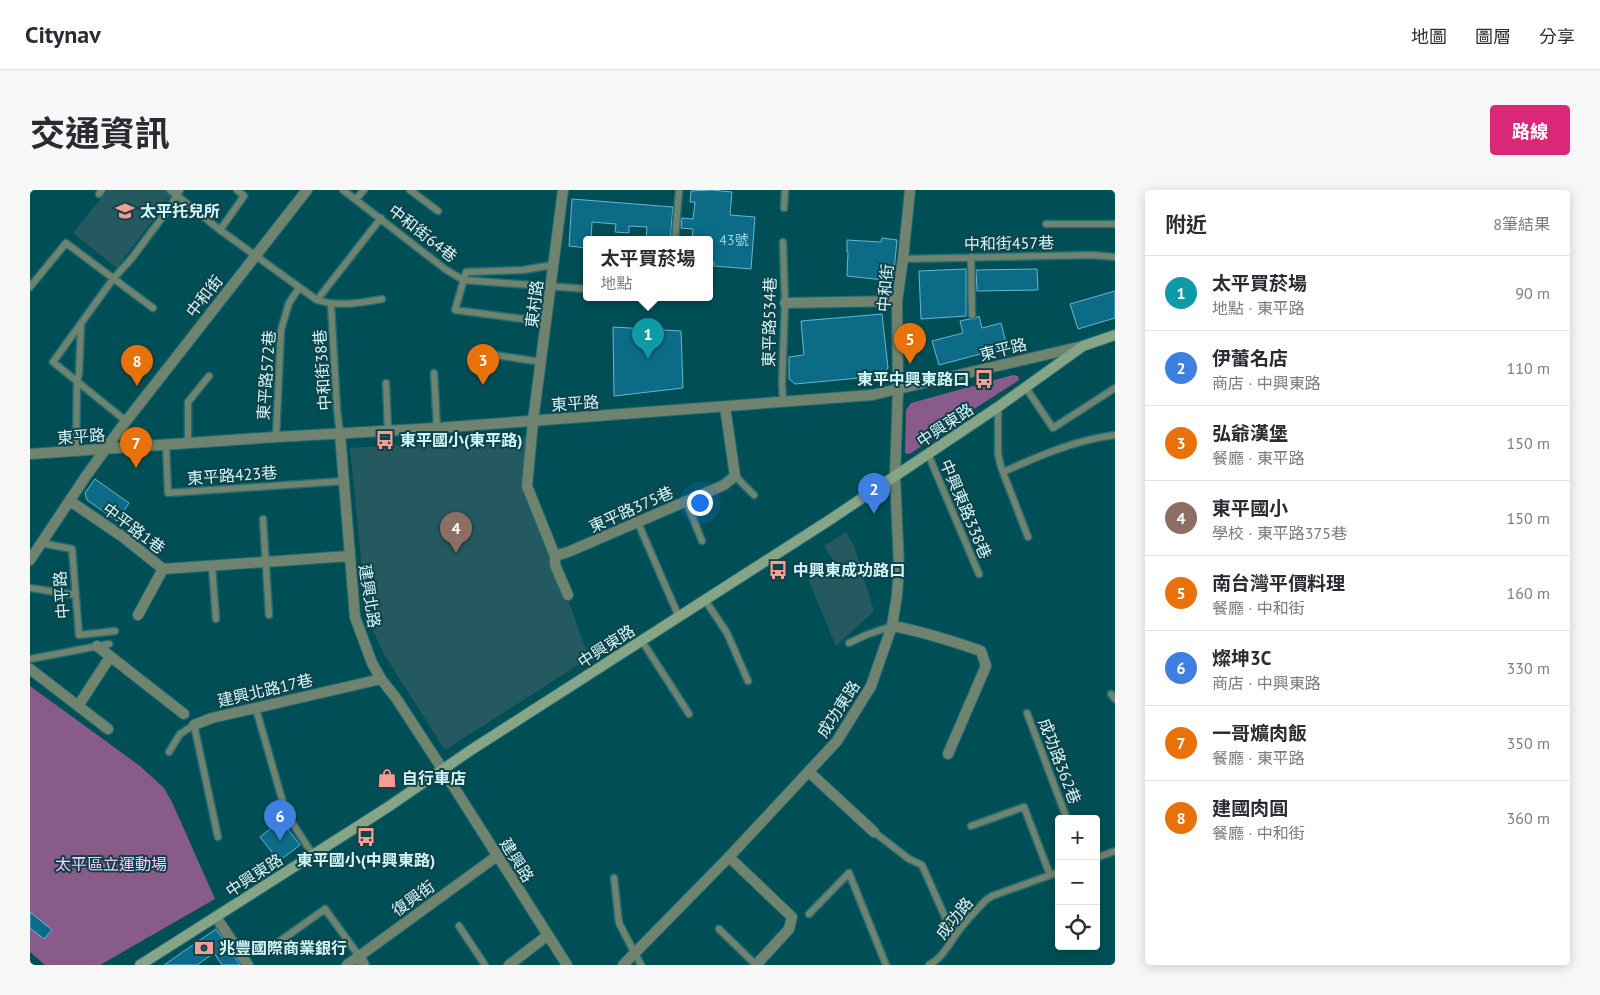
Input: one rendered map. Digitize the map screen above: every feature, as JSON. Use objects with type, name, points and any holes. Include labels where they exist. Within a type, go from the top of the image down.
[{"type":"main road","name":"東平路","points":[[1083,346],[1115,335]]},
{"type":"main road","name":"中興東路","points":[[140,965],[313,855],[471,750],[895,476],[1026,388],[1083,346]]},
{"type":"street","name":"中和街","points":[[106,449],[307,190]]},
{"type":"street","name":"東村路","points":[[533,421],[563,190]]},
{"type":"street","name":"中和街","points":[[898,390],[896,301],[903,260],[910,190]]},
{"type":"street","points":[[785,303],[896,301]]},
{"type":"street","name":"東平路","points":[[30,454],[725,408],[872,395],[1083,346]]},
{"type":"street","name":"成功東路","points":[[623,965],[730,857],[810,772],[838,741],[867,695],[892,626],[897,595],[899,566],[895,476],[898,390]]},
{"type":"street","points":[[725,408],[735,476]]},
{"type":"street","points":[[533,421],[526,486],[555,556],[555,565],[568,595]]},
{"type":"street","name":"建興北路","points":[[340,434],[355,617],[361,636],[381,679],[396,698],[443,770]]},
{"type":"street","name":"中平路","points":[[30,560],[106,449]]},
{"type":"street","name":"東平路375巷","points":[[555,556],[724,485],[735,476]]},
{"type":"street","name":"中平路1巷","points":[[70,501],[123,537],[163,569],[349,556]]},
{"type":"street","points":[[138,615],[163,569]]},
{"type":"street","points":[[892,626],[907,628],[981,650],[986,666],[948,754]]},
{"type":"street","points":[[97,646],[184,714]]},
{"type":"street","points":[[78,706],[110,657]]},
{"type":"street","points":[[30,669],[108,729]]},
{"type":"street","name":"建興北路17巷","points":[[194,724],[212,718],[381,679]]},
{"type":"street","name":"建興路","points":[[443,770],[567,965]]},
{"type":"street","points":[[810,772],[874,832]]},
{"type":"street","name":"復興街","points":[[347,965],[362,961],[497,856]]},
{"type":"street","points":[[730,857],[792,917],[789,929],[756,965]]},
{"type":"street","points":[[216,917],[248,965]]},
{"type":"street","points":[[509,965],[548,935]]},
{"type":"lane","name":"中和街38巷","points":[[170,190],[178,193],[220,230],[317,300],[331,305],[354,304],[382,299]]},
{"type":"lane","points":[[220,230],[244,196],[237,190]]},
{"type":"lane","name":"中和街64巷","points":[[343,190],[445,269],[463,280],[583,289]]},
{"type":"lane","points":[[356,199],[364,190]]},
{"type":"lane","points":[[410,190],[438,211]]},
{"type":"lane","points":[[675,236],[679,190]]},
{"type":"lane","points":[[784,208],[785,190]]},
{"type":"lane","points":[[126,421],[54,362],[112,279],[143,242],[178,193]]},
{"type":"lane","points":[[317,300],[381,218]]},
{"type":"lane","points":[[1046,224],[1115,224]]},
{"type":"lane","name":"東平路534巷","points":[[783,242],[785,303],[782,382],[784,402]]},
{"type":"lane","points":[[30,287],[66,243],[153,308]]},
{"type":"lane","name":"中和街457巷","points":[[903,260],[1093,255],[1115,257]]},
{"type":"lane","points":[[971,257],[972,315]]},
{"type":"lane","name":"中和街64巷","points":[[463,280],[466,272],[523,270],[553,265]]},
{"type":"lane","points":[[463,280],[455,310],[546,322]]},
{"type":"lane","name":"東平路572巷","points":[[276,437],[281,330],[289,303],[299,288]]},
{"type":"lane","name":"中和街38巷","points":[[331,305],[340,434]]},
{"type":"lane","points":[[76,452],[77,381],[82,324]]},
{"type":"lane","points":[[488,354],[542,362]]},
{"type":"lane","points":[[434,373],[437,428]]},
{"type":"lane","points":[[188,443],[188,402],[209,376]]},
{"type":"lane","points":[[386,383],[388,431]]},
{"type":"lane","points":[[1026,388],[1053,428],[1115,388]]},
{"type":"lane","points":[[998,407],[998,454],[1028,537]]},
{"type":"lane","points":[[1003,472],[1046,453],[1085,441],[1115,435]]},
{"type":"lane","name":"東平路423巷","points":[[166,445],[168,493],[345,481]]},
{"type":"lane","name":"中興東路338巷","points":[[928,454],[979,574]]},
{"type":"lane","points":[[735,476],[754,495]]},
{"type":"lane","points":[[686,501],[702,541]]},
{"type":"lane","points":[[263,519],[269,615]]},
{"type":"lane","points":[[638,522],[679,617]]},
{"type":"lane","name":"中平路","points":[[41,543],[72,549],[79,635],[116,631]]},
{"type":"lane","points":[[212,566],[216,619]]},
{"type":"lane","points":[[30,588],[76,594]]},
{"type":"lane","points":[[705,600],[727,633],[748,681]]},
{"type":"lane","points":[[849,643],[892,626]]},
{"type":"lane","points":[[642,640],[689,714]]},
{"type":"lane","points":[[30,659],[109,644]]},
{"type":"lane","points":[[256,709],[286,813],[313,855]]},
{"type":"lane","name":"成功路362巷","points":[[1027,713],[1065,815]]},
{"type":"lane","points":[[194,724],[218,837]]},
{"type":"lane","name":"建興北路17巷","points":[[169,752],[180,734],[194,724]]},
{"type":"lane","points":[[971,826],[1024,807],[1050,875]]},
{"type":"lane","points":[[874,832],[909,859],[922,865],[950,928],[955,934]]},
{"type":"lane","points":[[1100,857],[1115,851]]},
{"type":"lane","points":[[809,914],[849,873],[886,965]]},
{"type":"lane","name":"成功路","points":[[929,965],[938,961],[955,934],[992,896],[1055,873]]},
{"type":"lane","points":[[614,878],[618,923],[641,965]]},
{"type":"lane","points":[[273,946],[325,910],[362,961]]},
{"type":"lane","points":[[459,926],[485,965]]},
{"type":"lane","points":[[719,929],[756,965]]},
{"type":"shaded area","name":"太平托兒所","points":[[108,190],[175,190],[117,268],[73,233]]},
{"type":"shaded area","points":[[532,436],[528,487],[589,658],[445,750],[385,656],[367,619],[350,448]]},
{"type":"shaded area","points":[[846,532],[854,546],[874,611],[836,646],[808,579],[834,561],[824,546]]},
{"type":"green space","points":[[1013,375],[1018,376],[1019,380],[935,434],[933,439],[911,453],[905,453],[906,410],[911,403]]},
{"type":"green space","name":"太平區立運動場","points":[[30,686],[140,766],[164,788],[215,899],[100,965],[45,965],[30,952]]},
{"type":"building","points":[[691,191],[732,192],[730,215],[755,217],[751,269],[714,266],[713,236],[692,236],[693,229],[681,228],[682,218],[693,219],[695,202],[690,202]]},
{"type":"building","points":[[572,199],[673,207],[670,236],[646,236],[647,227],[629,226],[629,233],[615,232],[616,224],[592,222],[591,236],[583,236],[583,248],[569,246]]},
{"type":"building","points":[[882,238],[897,240],[893,281],[847,276],[847,240],[881,242]]},
{"type":"building","points":[[966,269],[966,316],[921,319],[919,271]]},
{"type":"building","points":[[1037,269],[1038,290],[977,291],[976,270]]},
{"type":"building","points":[[1115,291],[1115,318],[1078,329],[1070,304]]},
{"type":"building","points":[[882,314],[888,368],[881,376],[795,384],[789,379],[789,357],[804,355],[801,321]]},
{"type":"building","points":[[979,316],[982,328],[1001,323],[1007,347],[939,365],[932,341],[963,333],[960,321],[974,319]]},
{"type":"building","points":[[613,327],[681,331],[683,388],[614,396]]},
{"type":"building","points":[[95,479],[129,503],[117,521],[87,500],[85,493]]},
{"type":"building","points":[[281,820],[300,845],[279,861],[260,837]]},
{"type":"building","points":[[30,912],[52,930],[44,939],[30,928]]},
{"type":"building","points":[[216,929],[240,965],[222,965],[214,953],[197,965],[164,965]]},
{"type":"place","name":"太平托兒所","points":[[125,211]]},
{"type":"place","name":"太平買菸場","points":[[648,359]]},
{"type":"place","name":"南台灣平價料理","points":[[910,364]]},
{"type":"place","name":"東平中興東路口","points":[[984,379]]},
{"type":"place","name":"弘爺漢堡","points":[[483,385]]},
{"type":"place","name":"建國肉圓","points":[[137,386]]},
{"type":"place","name":"東平國小(東平路)","points":[[385,440]]},
{"type":"place","name":"一哥爌肉飯","points":[[136,468]]},
{"type":"place","name":"伊蕾名店","points":[[874,514]]},
{"type":"place","name":"東平國小","points":[[456,553]]},
{"type":"place","name":"中興東成功路口","points":[[778,570]]},
{"type":"place","name":"自行車店","points":[[387,778]]},
{"type":"place","name":"東平國小(中興東路)","points":[[366,837]]},
{"type":"place","name":"燦坤3C","points":[[280,841]]},
{"type":"place","name":"兆豐國際商業銀行","points":[[204,948]]}]
